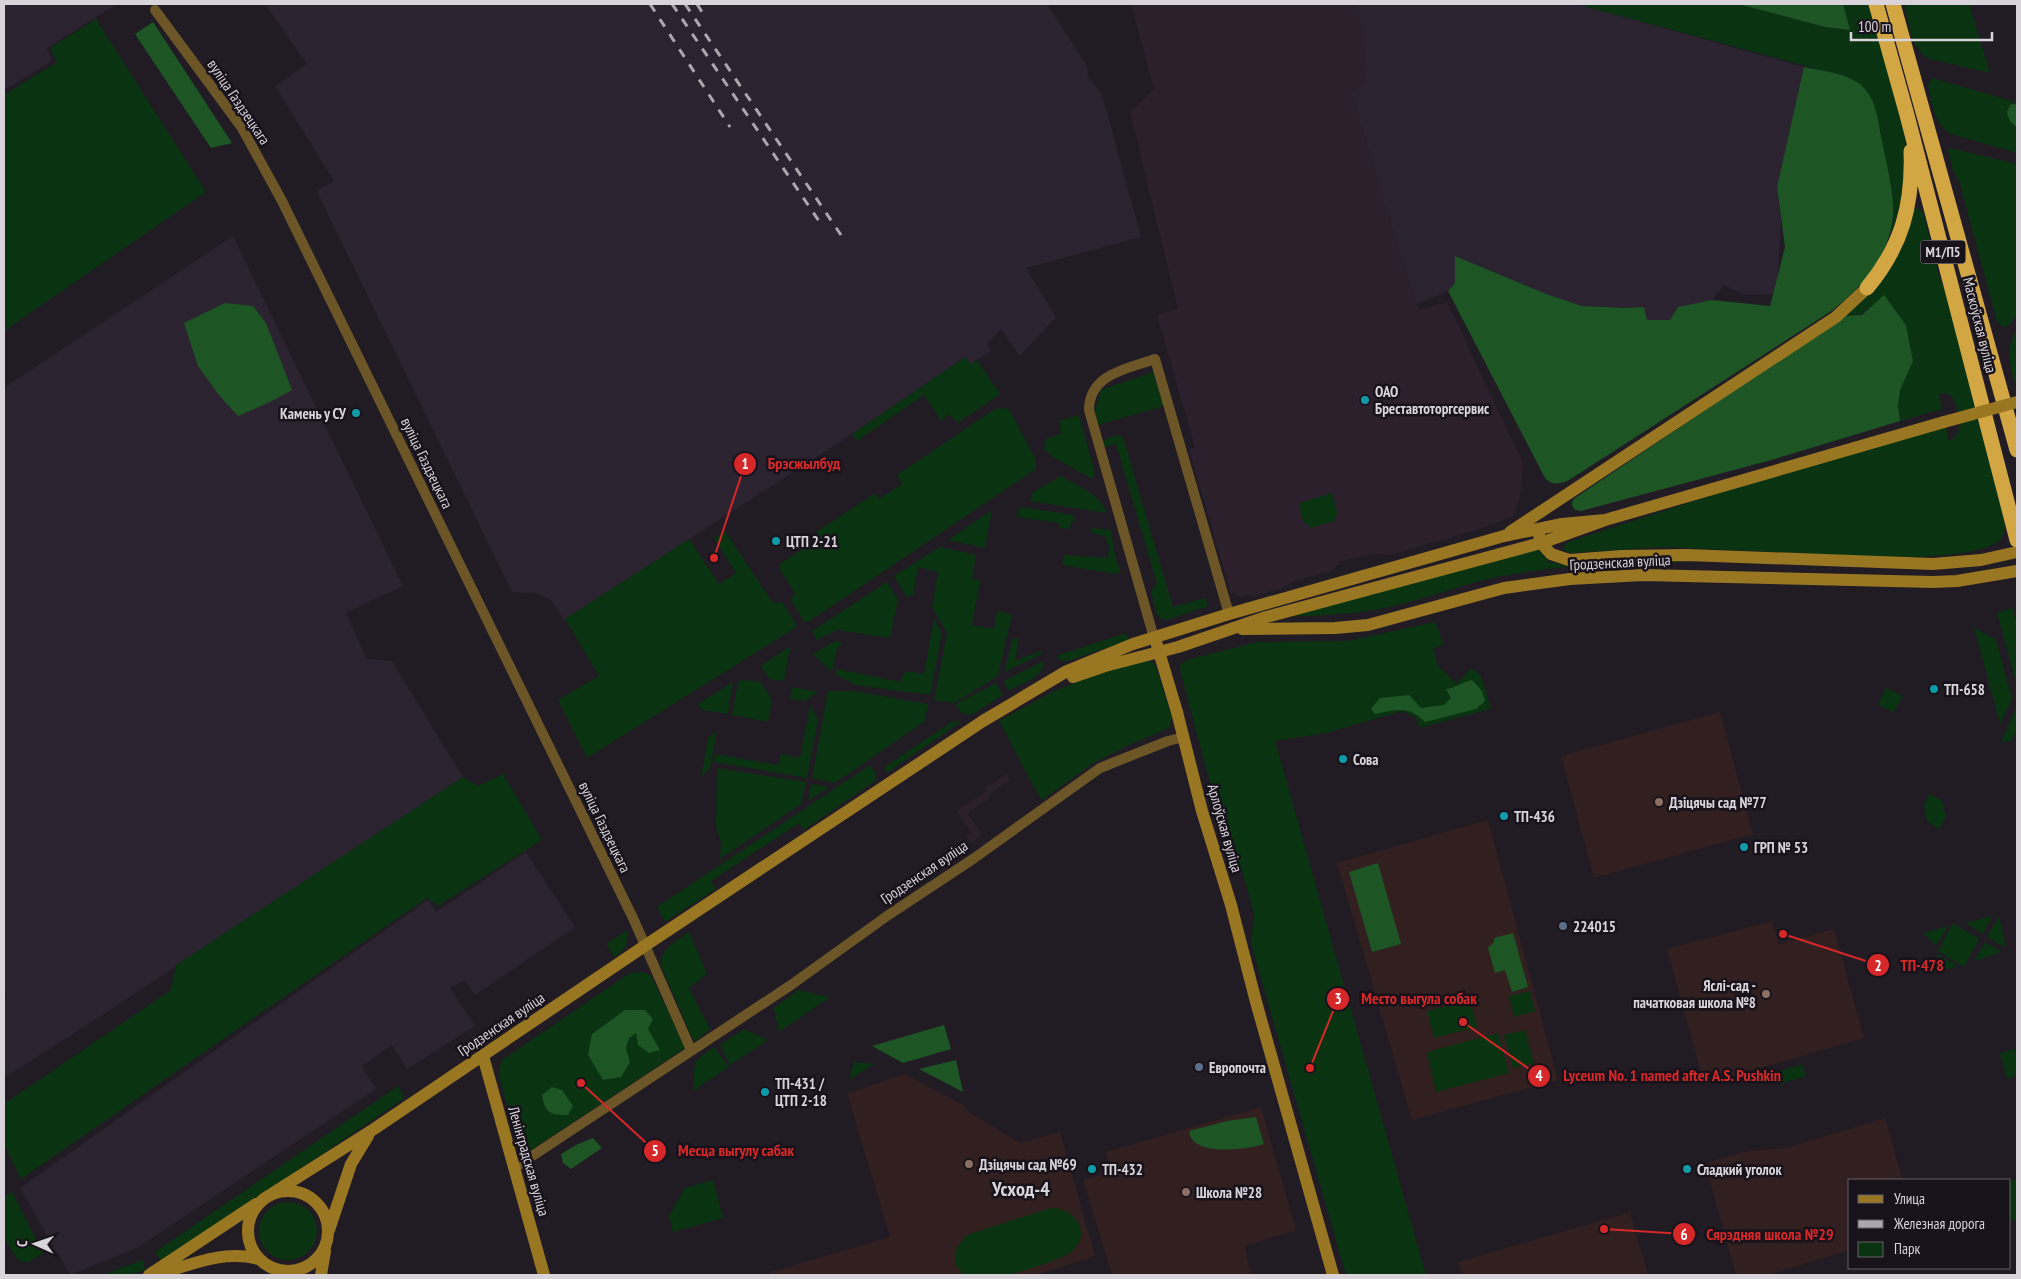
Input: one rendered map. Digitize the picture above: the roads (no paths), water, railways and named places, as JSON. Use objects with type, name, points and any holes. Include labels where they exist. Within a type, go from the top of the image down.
[{"type":"highway","name":"Маскоўская вуліца","points":[[1876,4],[1907,115],[2017,540]]},
{"type":"highway","name":"Маскоўская вуліца","points":[[1893,4],[2017,450]]},
{"type":"highway","points":[[1867,288],[1891,254],[1907,213],[1911,167],[1907,115]]},
{"type":"main road","points":[[1504,536],[1551,507],[1678,420],[1836,316],[1867,288]]},
{"type":"main road","name":"Гродзенская вуліца","points":[[1037,689],[1105,666],[1159,652],[1266,617],[1541,543],[1605,520],[2017,402]]},
{"type":"main road","name":"Гродзенская вуліца","points":[[273,1193],[374,1129],[983,721],[1067,671],[1154,638],[1229,614],[1504,536],[1562,524],[1605,520]]},
{"type":"main road","points":[[1538,529],[1541,543]]},
{"type":"main road","name":"Гродзенская вуліца","points":[[1541,543],[1551,554],[1569,560],[1622,556],[1687,555],[1933,564],[1980,560],[2017,552]]},
{"type":"main road","name":"Гродзенская вуліца","points":[[1229,629],[1335,628],[1368,625],[1401,618],[1504,588],[1570,579],[1643,575],[1933,582],[1976,579],[2017,571]]},
{"type":"main road","name":"Арлоўская вуліца","points":[[1154,638],[1184,737],[1202,811],[1231,905],[1256,1002],[1333,1275]]},
{"type":"main road","name":"Ленінградская вуліца","points":[[483,1056],[544,1275]]},
{"type":"main road","name":"Гродзенская вуліца","points":[[328,1232],[351,1164],[364,1141],[374,1129]]},
{"type":"main road","points":[[149,1275],[273,1193],[284,1190],[296,1191],[311,1198],[323,1210],[328,1232],[321,1275]]},
{"type":"main road","points":[[262,1200],[253,1210],[248,1236],[251,1248],[259,1259],[273,1271],[296,1270],[309,1266],[319,1257],[326,1245]]},
{"type":"main road","points":[[155,1275],[199,1261],[226,1255],[259,1259]]},
{"type":"street","name":"вуліца Газдзецкага","points":[[156,10],[242,128],[282,201],[646,945]]},
{"type":"street","name":"Арлоўская вуліца","points":[[1154,638],[1090,417],[1089,403],[1092,391],[1105,378],[1155,359],[1229,614]]},
{"type":"street","name":"Гродзенская вуліца","points":[[514,1168],[791,985],[1100,768],[1168,740],[1184,737]]},
{"type":"street","points":[[646,945],[691,1050]]},
{"type":"railway","points":[[650,4],[730,127]]},
{"type":"railway","points":[[672,4],[821,224]]},
{"type":"railway","points":[[685,4],[841,235]]},
{"type":"railway","points":[[697,4],[702,12]]},
{"type":"place","name":"ОАО Бреставтоторгсервис","points":[[1365,400]]},
{"type":"place","name":"Камень у СУ","points":[[356,413]]},
{"type":"place","name":"ЦТП 2-21","points":[[776,541]]},
{"type":"place","name":"Брэсжылбуд","points":[[714,558]]},
{"type":"place","name":"ТП-658","points":[[1934,689]]},
{"type":"place","name":"Сова","points":[[1343,759]]},
{"type":"place","name":"Дзіцячы сад №77","points":[[1659,802]]},
{"type":"place","name":"ТП-436","points":[[1504,816]]},
{"type":"place","name":"ГРП № 53","points":[[1744,847]]},
{"type":"place","name":"224015","points":[[1563,926]]},
{"type":"place","name":"ТП-478","points":[[1783,934]]},
{"type":"place","name":"Яслі-сад - пачатковая школа №8","points":[[1766,994]]},
{"type":"place","name":"Lyceum No. 1 named after A.S. Pushkin","points":[[1463,1022]]},
{"type":"place","name":"Европочта","points":[[1199,1067]]},
{"type":"place","name":"Место выгула собак","points":[[1310,1068]]},
{"type":"place","name":"Месца выгулу сабак","points":[[581,1083]]},
{"type":"place","name":"ТП-431 / ЦТП 2-18","points":[[765,1092]]},
{"type":"place","name":"Дзіцячы сад №69","points":[[969,1164]]},
{"type":"place","name":"ТП-432","points":[[1092,1169]]},
{"type":"place","name":"Сладкий уголок","points":[[1687,1169]]},
{"type":"place","name":"Школа №28","points":[[1186,1192]]},
{"type":"place","name":"Сярэдняя школа №29","points":[[1604,1229]]},
{"type":"district","name":"Усход-4","points":[[1021,1189]]}]
